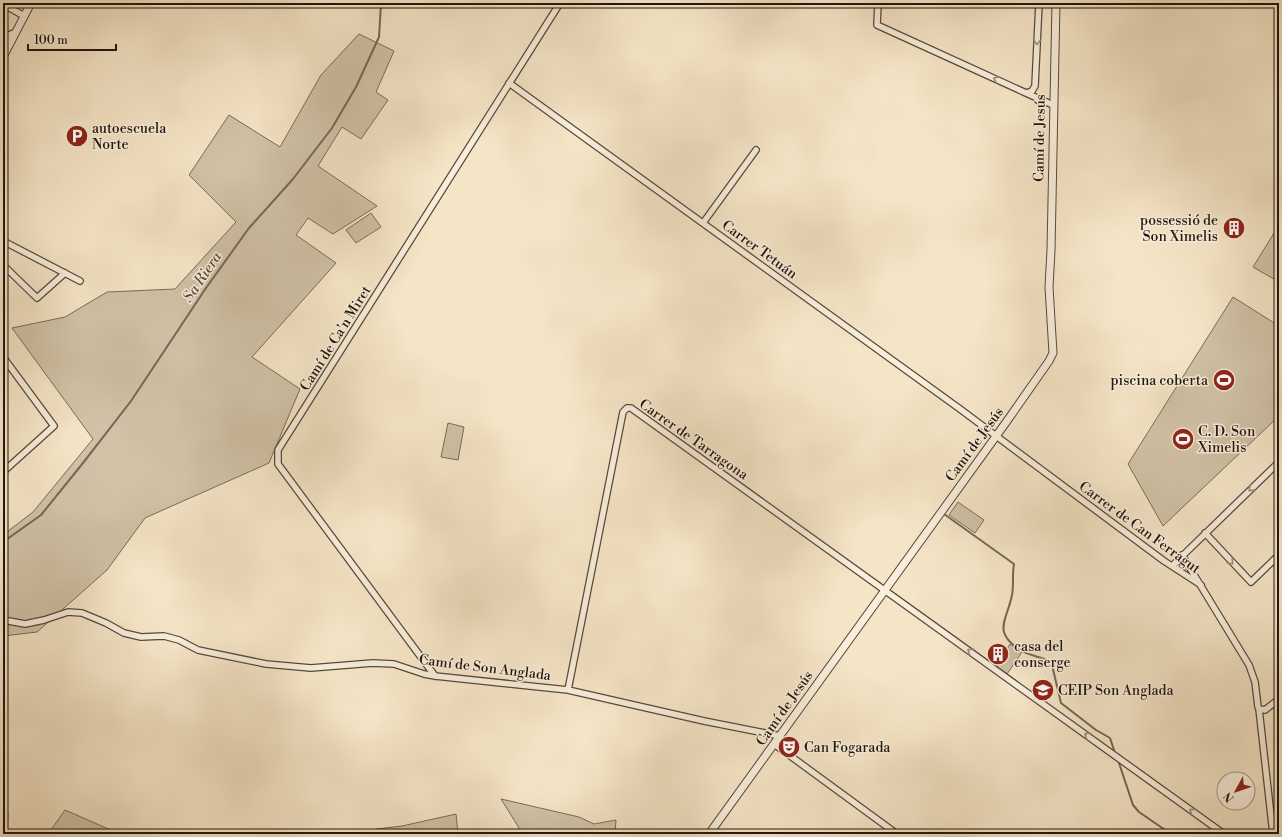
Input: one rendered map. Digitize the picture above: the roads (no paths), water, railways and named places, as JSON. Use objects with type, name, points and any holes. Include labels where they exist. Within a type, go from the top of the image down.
[{"type":"street","points":[[3,57],[31,3]]},
{"type":"street","name":"Camí de Ca'n Miret","points":[[435,676],[278,464],[278,450],[560,3]]},
{"type":"street","points":[[878,3],[877,26],[1029,92],[1053,105]]},
{"type":"street","name":"Camí de Jesús","points":[[1029,92],[1035,86],[1039,3]]},
{"type":"street","name":"Camí de Jesús","points":[[709,834],[995,436],[1049,360],[1052,353],[1049,287],[1056,3]]},
{"type":"street","points":[[3,4],[24,16]]},
{"type":"street","points":[[3,43],[8,35],[16,32]]},
{"type":"street","name":"Carrer Tetuán","points":[[509,83],[995,436]]},
{"type":"street","points":[[703,223],[756,150]]},
{"type":"street","points":[[3,241],[80,281]]},
{"type":"street","points":[[3,265],[38,298],[65,273]]},
{"type":"street","points":[[3,357],[54,426],[3,472]]},
{"type":"street","name":"Carrer de Tarragona","points":[[568,690],[623,412],[627,408],[631,408],[884,590]]},
{"type":"street","name":"Carrer de Can Ferragut","points":[[995,436],[1172,566],[1201,585]]},
{"type":"street","points":[[1172,566],[1279,462]]},
{"type":"street","points":[[1205,533],[1251,582],[1279,555]]},
{"type":"street","name":"Carrer de Can Ferragut","points":[[1182,555],[1249,665],[1255,682],[1259,709]]},
{"type":"street","points":[[884,590],[1224,834]]},
{"type":"street","name":"Camí de Son Anglada","points":[[3,620],[25,624],[44,620],[68,612],[82,613],[106,623],[124,633],[141,637],[164,636],[179,640],[198,650],[266,664],[311,668],[373,663],[394,664],[435,676],[568,690],[704,721],[780,736]]},
{"type":"street","points":[[1273,834],[1259,709],[1265,710],[1279,699]]},
{"type":"street","points":[[774,744],[898,834]]},
{"type":"waterway","name":"Sa Riera","points":[[3,542],[41,515],[83,463],[131,401],[206,288],[249,228],[293,179],[332,128],[356,87],[379,37],[381,3]]},
{"type":"waterway","points":[[944,514],[1014,564],[1012,595],[1004,626],[1004,632],[1007,638],[1012,644],[1022,651],[1042,658],[1052,665],[1061,703],[1096,730],[1110,738],[1114,750]]},
{"type":"waterway","points":[[1119,763],[1133,805],[1139,812],[1171,834]]},
{"type":"place","name":"autoescuela Norte","points":[[77,136]]},
{"type":"place","name":"possessió de Son Ximelis","points":[[1234,228]]},
{"type":"place","name":"piscina coberta","points":[[1224,380]]},
{"type":"place","name":"C. D. Son Ximelis","points":[[1183,439]]},
{"type":"place","name":"casa del conserge","points":[[998,654]]},
{"type":"place","name":"CEIP Son Anglada","points":[[1043,690]]},
{"type":"place","name":"Can Fogarada","points":[[789,747]]}]
